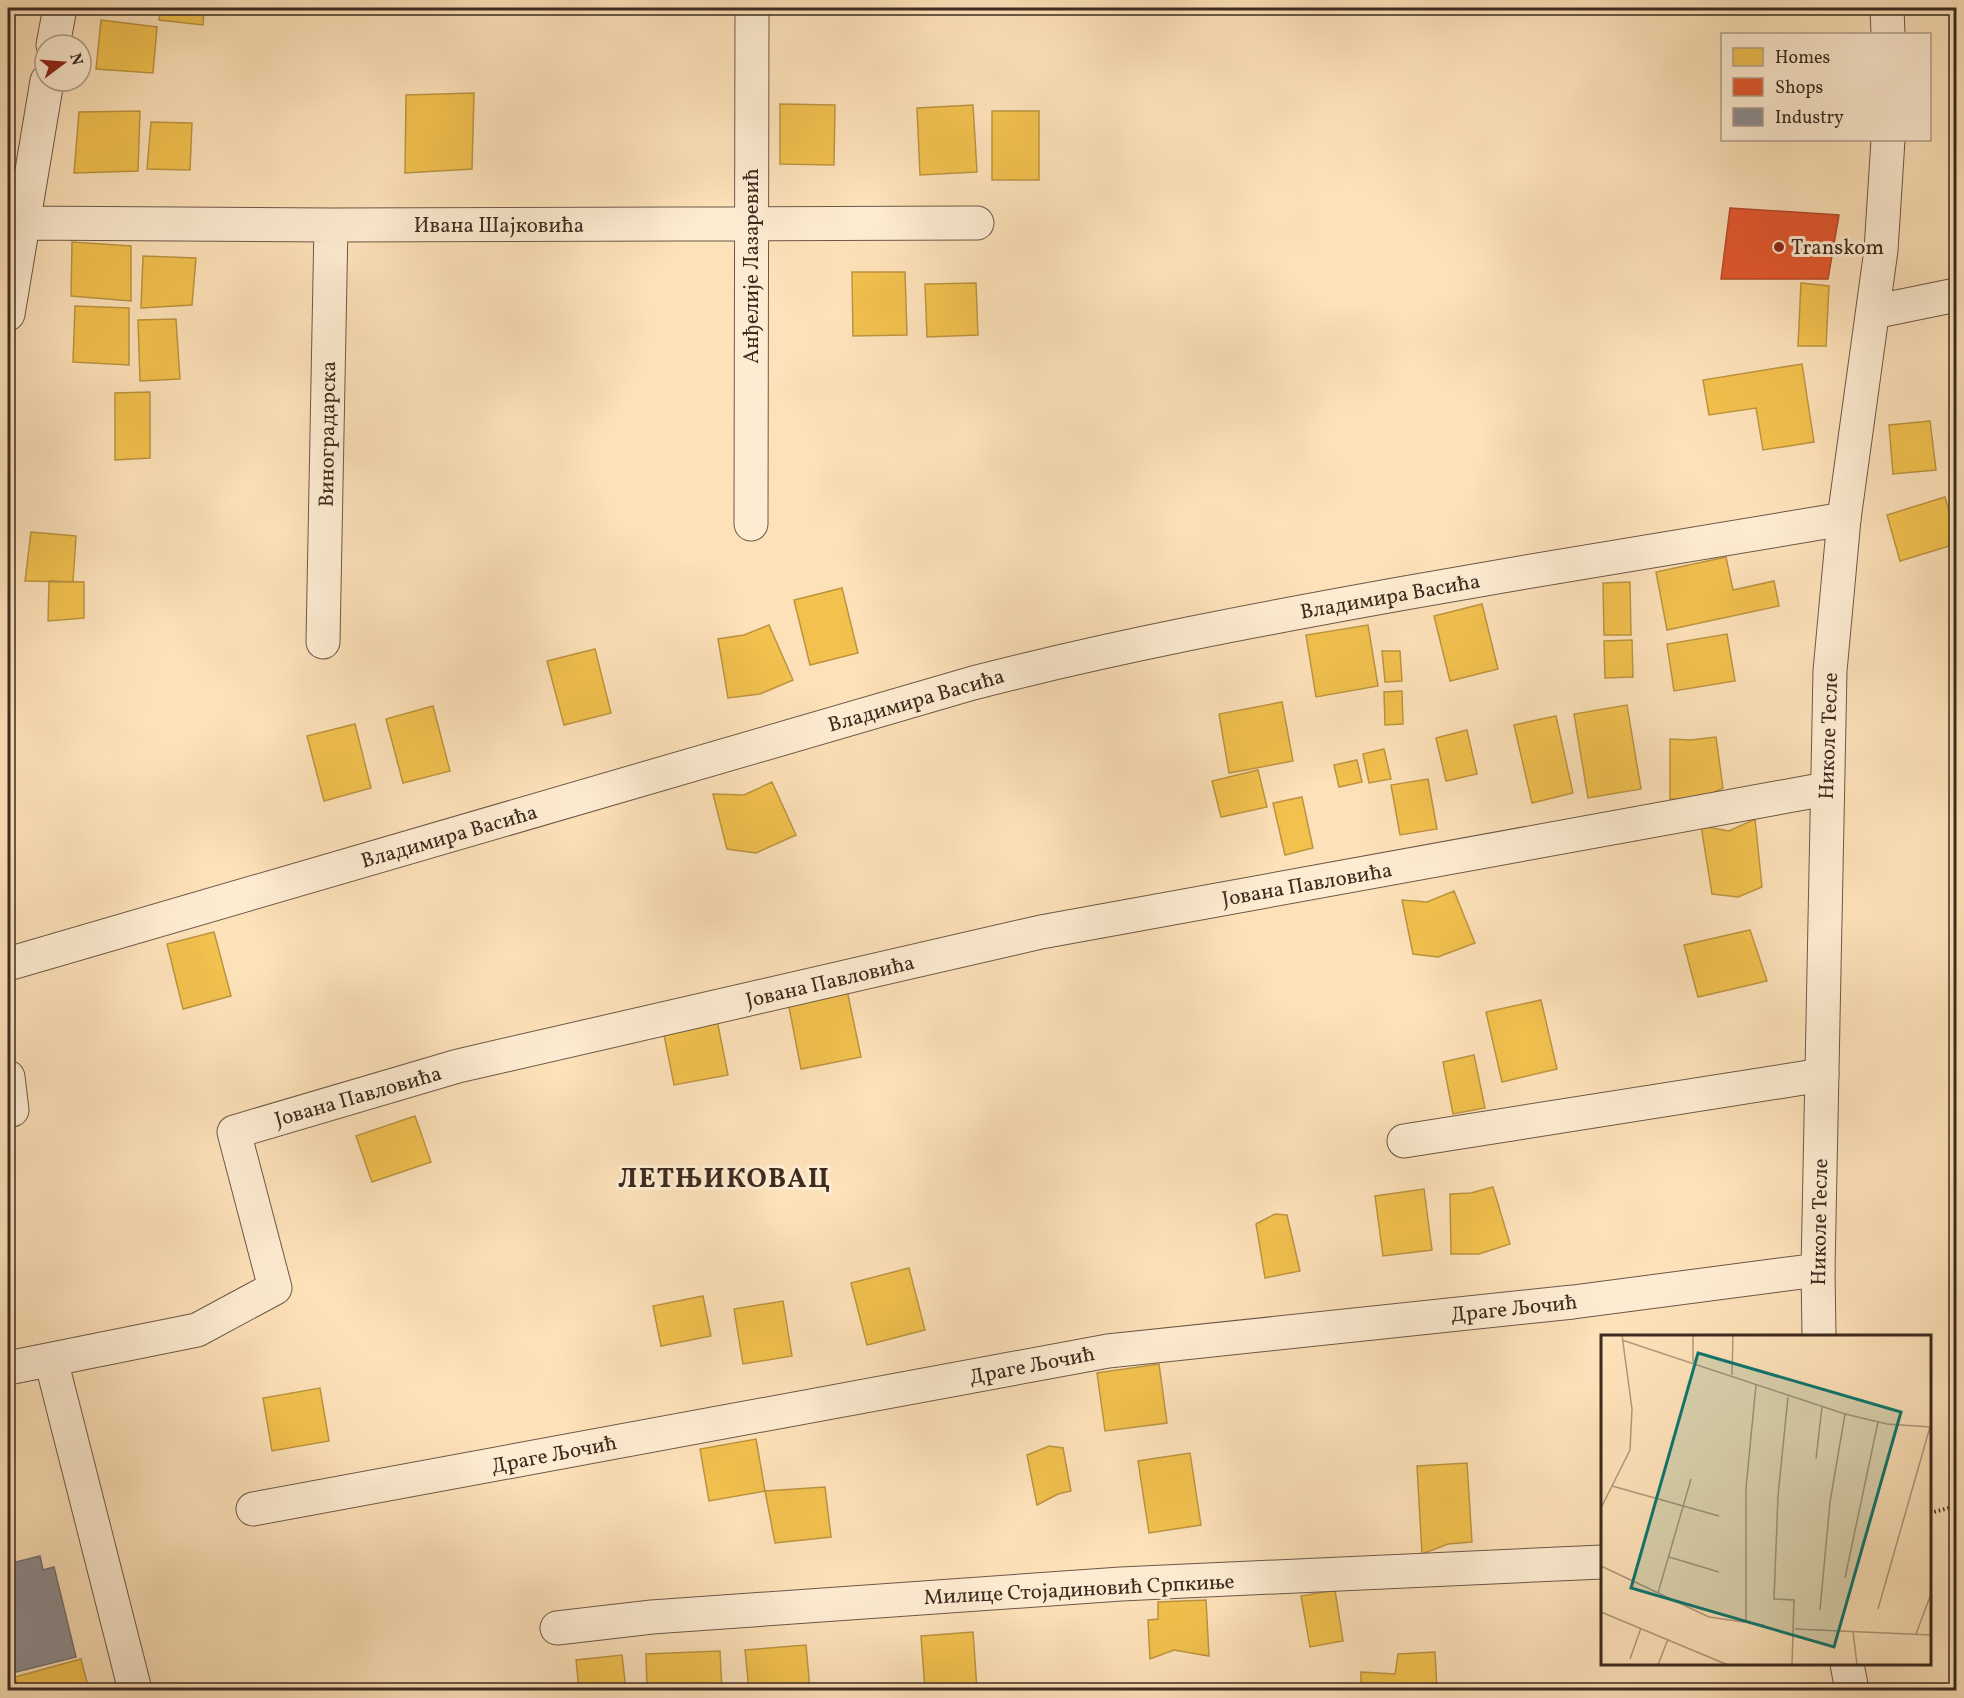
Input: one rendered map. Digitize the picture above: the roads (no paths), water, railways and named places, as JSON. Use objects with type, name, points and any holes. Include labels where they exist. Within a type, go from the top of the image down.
[{"type":"street","points":[[55,33],[60,8]]},
{"type":"street","name":"Анђелије Лазаревић","points":[[751,524],[752,8]]},
{"type":"street","points":[[1887,8],[1888,33]]},
{"type":"street","points":[[8,314],[45,93]]},
{"type":"street","name":"Николе Тесле","points":[[1819,1335],[1818,1270],[1830,671],[1844,519],[1881,250],[1888,141]]},
{"type":"street","name":"Ивана Шајковића","points":[[22,223],[331,225],[977,223]]},
{"type":"street","name":"Виноградарска","points":[[323,642],[331,225]]},
{"type":"street","points":[[1873,312],[1956,295]]},
{"type":"street","name":"Владимира Васића","points":[[8,964],[973,683],[1113,648],[1243,622],[1844,519]]},
{"type":"street","name":"Јована Павловића","points":[[51,1360],[197,1330],[275,1288],[234,1132],[458,1066],[1041,932],[1826,789]]},
{"type":"street","points":[[1404,1142],[1822,1075]]},
{"type":"street","points":[[8,1077],[12,1110]]},
{"type":"street","name":"Драге Љочић","points":[[253,1509],[1108,1351],[1574,1302],[1818,1270]]},
{"type":"street","points":[[8,1368],[51,1360],[135,1690]]},
{"type":"street","name":"Милице Стојадиновић Српкиње","points":[[557,1628],[652,1617],[1121,1584],[1601,1562]]},
{"type":"street","points":[[1847,1665],[1852,1690]]},
{"type":"place","name":"Transkom","points":[[1779,247]]},
{"type":"district","name":"ЛЕТЊИКОВАЦ","points":[[725,1178]]}]
